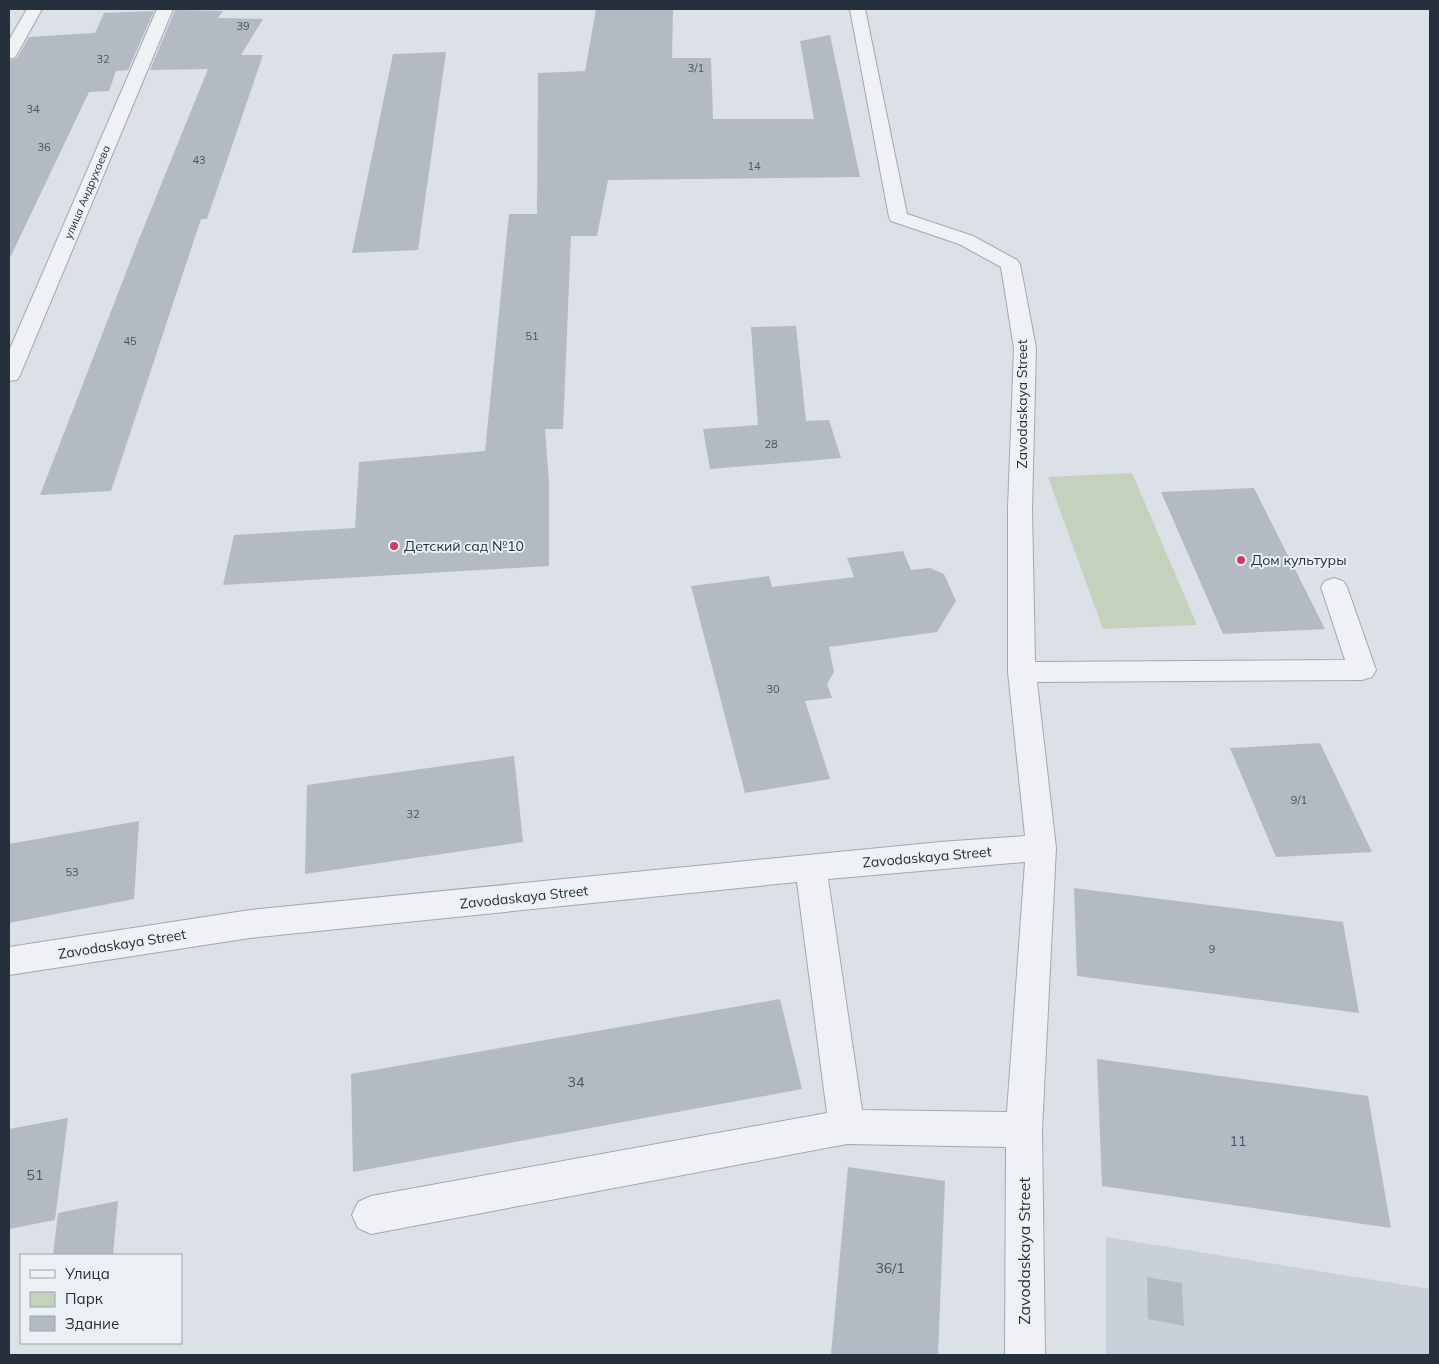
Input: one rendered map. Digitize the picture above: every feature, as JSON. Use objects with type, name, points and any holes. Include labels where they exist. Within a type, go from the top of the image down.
[{"type":"street","points":[[9,54],[34,9]]},
{"type":"street","name":"улица Андрухаева","points":[[9,375],[165,9]]},
{"type":"street","name":"Zavodaskaya Street","points":[[857,9],[898,217],[966,240],[1010,264],[1025,348],[1020,508],[1022,672],[1041,848],[1024,1130],[1025,1355]]},
{"type":"street","points":[[1022,672],[1362,670],[1334,587]]},
{"type":"street","name":"Zavodaskaya Street","points":[[9,961],[250,924],[940,855],[1041,848]]},
{"type":"street","points":[[811,868],[847,1127]]},
{"type":"street","points":[[371,1215],[847,1127],[1024,1130]]},
{"type":"shaded area","points":[[1106,1237],[1430,1289],[1430,1355],[1106,1355]]},
{"type":"green space","points":[[1132,473],[1197,625],[1103,629],[1048,477]]},
{"type":"building","points":[[596,9],[673,9],[672,58],[711,58],[713,119],[814,119],[800,41],[830,35],[860,177],[608,180],[597,236],[571,236],[563,429],[545,429],[549,482],[549,566],[223,585],[234,535],[355,528],[359,462],[485,451],[509,214],[537,214],[538,73],[585,71]]},
{"type":"building","points":[[175,10],[223,11],[218,18],[263,19],[241,55],[263,55],[207,219],[201,219],[111,491],[40,495],[137,244],[208,69],[150,70]]},
{"type":"building","points":[[154,11],[128,70],[116,71],[109,91],[89,92],[9,260],[9,61],[17,58],[29,37],[95,33],[104,13]]},
{"type":"building","points":[[446,52],[418,250],[352,253],[393,54]]},
{"type":"building","points":[[796,326],[806,421],[829,420],[841,458],[710,469],[703,429],[758,425],[751,327]]},
{"type":"building","name":"Дом культуры","points":[[1254,488],[1325,629],[1223,634],[1161,492]]},
{"type":"building","points":[[903,551],[911,570],[930,568],[944,574],[956,601],[937,632],[829,647],[834,672],[827,684],[832,698],[805,701],[830,779],[745,793],[691,586],[769,576],[772,587],[854,577],[847,558]]},
{"type":"building","points":[[1320,743],[1372,852],[1276,857],[1230,748]]},
{"type":"building","points":[[514,756],[523,842],[305,874],[307,785]]},
{"type":"building","points":[[139,821],[134,899],[9,923],[9,844]]},
{"type":"building","points":[[1074,888],[1343,922],[1359,1013],[1077,976]]},
{"type":"building","points":[[780,999],[802,1089],[353,1172],[351,1074]]},
{"type":"building","points":[[1097,1059],[1368,1096],[1391,1228],[1102,1186]]},
{"type":"building","points":[[68,1118],[55,1220],[9,1229],[9,1129]]},
{"type":"building","points":[[848,1167],[945,1181],[938,1355],[831,1355]]},
{"type":"building","points":[[118,1201],[113,1254],[53,1254],[58,1213]]},
{"type":"building","points":[[1147,1277],[1182,1283],[1184,1326],[1148,1319]]},
{"type":"place","name":"Детский сад №10","points":[[394,546]]},
{"type":"place","name":"Дом культуры","points":[[1241,560]]}]
